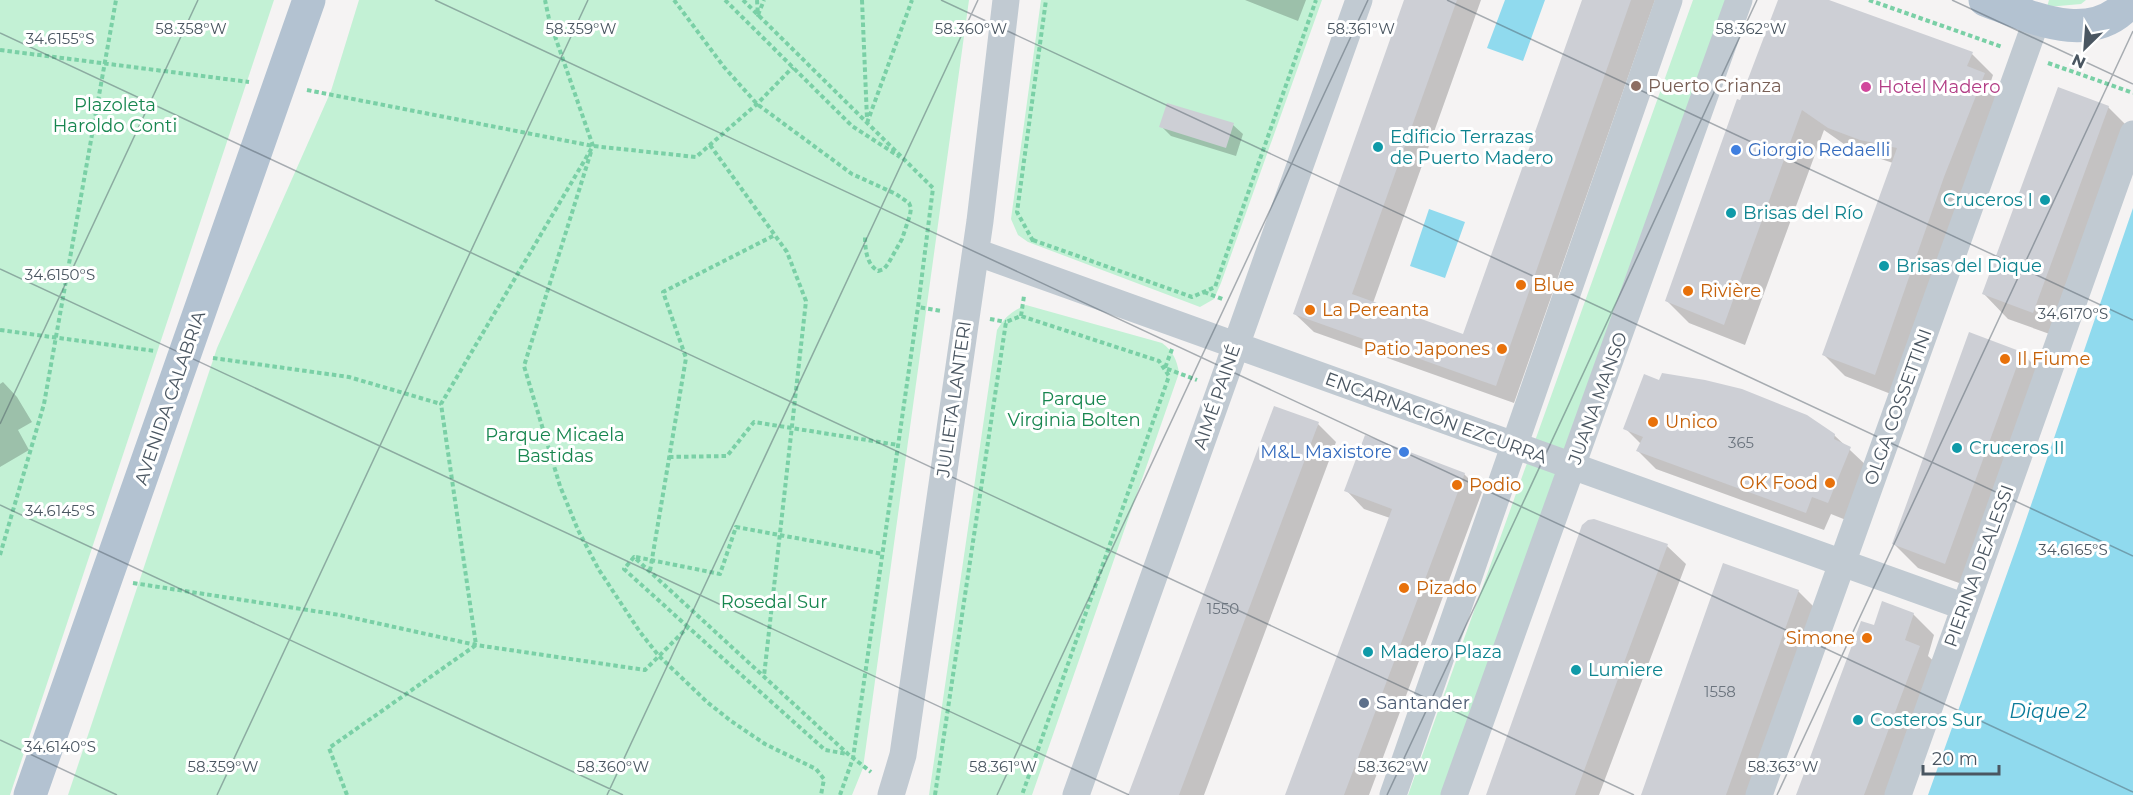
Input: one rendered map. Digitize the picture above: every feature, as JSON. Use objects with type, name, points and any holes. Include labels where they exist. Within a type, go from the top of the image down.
[{"type":"main road","name":"AVENIDA CALABRIA","points":[[30,795],[309,0]]},
{"type":"main road","points":[[1985,0],[2037,19],[2074,27],[2106,21],[2130,5]]},
{"type":"street","name":"JULIETA LANTERI","points":[[892,792],[903,755],[976,252],[1006,0]]},
{"type":"street","name":"AIMÉ PAINÉ","points":[[1076,795],[1359,0]]},
{"type":"street","points":[[1393,795],[1669,0]]},
{"type":"street","name":"JUANA MANSO","points":[[1454,795],[1739,0]]},
{"type":"street","name":"OLGA COSSETTINI","points":[[1759,795],[2037,19]]},
{"type":"street","name":"PIERINA DEALESSI","points":[[1898,795],[2133,134]]},
{"type":"street","name":"ENCARNACIÓN EZCURRA","points":[[976,252],[1965,607]]},
{"type":"path","points":[[0,555],[44,404],[116,0]]},
{"type":"path","points":[[545,0],[549,19],[593,146],[524,366],[560,486],[578,530],[605,579],[659,656],[731,722],[765,744],[822,774],[824,779],[821,795]]},
{"type":"path","points":[[674,0],[724,67],[757,104],[852,174],[896,194],[909,203],[911,208],[907,227],[895,253],[884,269],[878,271],[872,267],[867,256],[865,235]]},
{"type":"path","points":[[724,0],[852,126],[910,164]]},
{"type":"path","points":[[743,0],[933,188],[853,758],[840,795]]},
{"type":"path","points":[[757,0],[758,15]]},
{"type":"path","points":[[758,15],[764,0]]},
{"type":"path","points":[[862,0],[867,123]]},
{"type":"path","points":[[867,123],[912,0]]},
{"type":"path","points":[[1046,0],[1017,212],[1033,240],[1192,297],[1215,287],[1317,0]]},
{"type":"path","points":[[0,50],[105,65],[280,85],[593,146],[696,158],[757,104],[793,67]]},
{"type":"path","points":[[710,145],[787,252],[806,301],[764,676]]},
{"type":"path","points":[[476,645],[441,404],[593,146]]},
{"type":"path","points":[[650,572],[686,358],[663,292],[775,235]]},
{"type":"path","points":[[918,307],[1006,322],[1021,316],[1160,361],[1169,376],[1022,795]]},
{"type":"path","points":[[935,795],[1006,322]]},
{"type":"path","points":[[0,330],[349,376],[441,404]]},
{"type":"path","points":[[1165,368],[1220,389]]},
{"type":"path","points":[[669,457],[727,456],[754,422],[898,445]]},
{"type":"path","points":[[634,557],[720,574],[736,527],[883,554]]},
{"type":"path","points":[[634,557],[892,792]]},
{"type":"path","points":[[634,557],[624,569],[825,750],[848,754]]},
{"type":"path","points":[[106,579],[340,615],[476,645],[645,670],[688,627]]},
{"type":"path","points":[[347,795],[329,748],[476,645]]},
{"type":"green space","name":"Plazoleta Haroldo Conti","points":[[0,0],[274,0],[10,795],[0,795]]},
{"type":"green space","name":"Parque Micaela Bastidas","points":[[359,0],[969,0],[863,768],[852,795],[68,795],[217,348],[331,91]]},
{"type":"green space","points":[[1041,0],[1322,0],[1221,283],[1214,299],[1200,307],[1028,242],[1018,235],[1011,219]]},
{"type":"green space","points":[[1693,0],[1727,0],[1442,795],[1408,795]]},
{"type":"green space","points":[[2049,0],[2086,0],[2081,4],[2047,7]]},
{"type":"green space","name":"Parque Virginia Bolten","points":[[1026,305],[1162,343],[1174,356],[1179,373],[1032,795],[929,795],[997,330],[1009,315]]},
{"type":"water","points":[[1505,0],[1545,0],[1523,61],[1487,48]]},
{"type":"water","name":"Dique 2","points":[[2133,208],[2133,795],[1928,795],[2019,540]]},
{"type":"water","points":[[1429,209],[1465,222],[1445,278],[1410,266]]},
{"type":"building","name":"Edificio Terrazas de Puerto Madero","points":[[1404,0],[1457,0],[1352,294],[1463,334],[1582,0],[1631,0],[1496,386],[1293,314]]},
{"type":"building","points":[[1778,0],[1829,0],[1973,52],[1967,66],[1985,73],[1944,177],[1875,375],[1822,355],[1897,148],[1860,140],[1828,128],[1802,110],[1724,325],[1665,301],[1737,99],[1740,100]]},
{"type":"building","name":"Cruceros I","points":[[2058,87],[2109,106],[2033,313],[1982,294]]},
{"type":"building","points":[[1167,103],[1234,123],[1226,148],[1159,127]]},
{"type":"building","name":"Cruceros II","points":[[1969,332],[2022,352],[1945,564],[1892,544]]},
{"type":"building","points":[[1662,373],[1742,389],[1807,415],[1835,434],[1834,439],[1851,447],[1828,503],[1812,497],[1806,513],[1636,451],[1643,437],[1623,429],[1644,374],[1659,380]]},
{"type":"building","points":[[1274,406],[1319,422],[1179,795],[1128,795]]},
{"type":"building","name":"Madero Plaza","points":[[1365,435],[1465,473],[1344,795],[1285,795],[1392,509],[1344,491]]},
{"type":"building","name":"Lumiere","points":[[1594,519],[1668,544],[1575,795],[1486,795],[1582,525]]},
{"type":"building","name":"Lumiere","points":[[1723,563],[1799,590],[1726,795],[1641,795]]},
{"type":"building","name":"Costeros Sur","points":[[1882,601],[1914,613],[1905,640],[1920,646],[1864,795],[1796,795],[1861,621],[1874,625]]},
{"type":"place","name":"Puerto Crianza","points":[[1636,86]]},
{"type":"place","name":"Hotel Madero","points":[[1866,87]]},
{"type":"place","name":"Edificio Terrazas de Puerto Madero","points":[[1378,147]]},
{"type":"place","name":"Giorgio Redaelli","points":[[1736,150]]},
{"type":"place","name":"Cruceros I","points":[[2045,200]]},
{"type":"place","name":"Brisas del Río","points":[[1731,213]]},
{"type":"place","name":"Brisas del Dique","points":[[1884,266]]},
{"type":"place","name":"Blue","points":[[1521,285]]},
{"type":"place","name":"Rivière","points":[[1688,291]]},
{"type":"place","name":"La Pereanta","points":[[1310,310]]},
{"type":"place","name":"Patio Japones","points":[[1502,349]]},
{"type":"place","name":"Il Fiume","points":[[2005,359]]},
{"type":"place","name":"Unico","points":[[1653,422]]},
{"type":"place","name":"Cruceros II","points":[[1957,448]]},
{"type":"place","name":"M&L Maxistore","points":[[1404,452]]},
{"type":"place","name":"OK Food","points":[[1830,483]]},
{"type":"place","name":"Podio","points":[[1457,485]]},
{"type":"place","name":"Pizado","points":[[1404,588]]},
{"type":"place","name":"Simone","points":[[1867,638]]},
{"type":"place","name":"Madero Plaza","points":[[1368,652]]},
{"type":"place","name":"Lumiere","points":[[1576,670]]},
{"type":"place","name":"Santander","points":[[1364,703]]},
{"type":"place","name":"Costeros Sur","points":[[1858,720]]},
{"type":"park label","name":"Rosedal Sur","points":[[774,602]]}]
